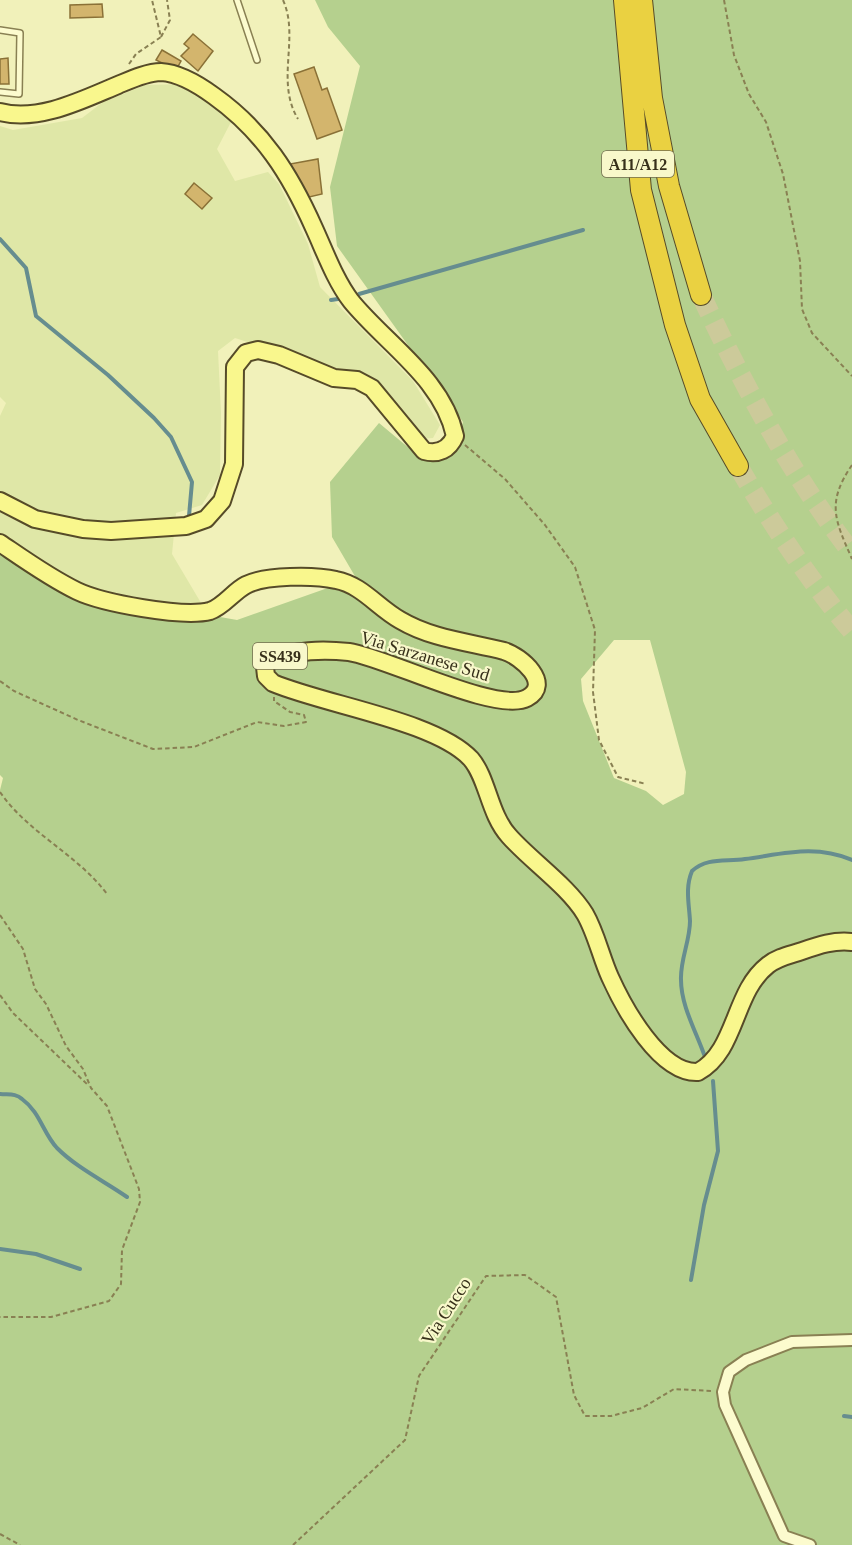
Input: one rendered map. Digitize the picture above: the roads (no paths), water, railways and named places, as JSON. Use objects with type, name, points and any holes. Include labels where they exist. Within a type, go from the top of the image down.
[{"type":"highway","name":"A11/A12","points":[[624,0],[641,190],[675,325],[700,399],[738,466]]},
{"type":"highway","name":"A11/A12","points":[[642,0],[651,98],[669,186],[701,295]]},
{"type":"main road","points":[[0,112],[9,114],[43,112],[161,72],[194,82],[224,103],[267,142],[291,181],[328,261],[351,300],[402,352],[426,383],[447,414],[455,436],[447,449],[439,452],[424,451],[372,388],[357,380],[334,378],[279,355],[258,350],[246,353],[235,367],[234,464],[222,501],[206,519],[186,526],[111,531],[83,529],[35,519],[0,501]]},
{"type":"main road","name":"Via Sarzanese Sud","points":[[0,543],[79,592],[150,609],[191,615],[213,610],[247,584],[268,578],[335,579],[359,588],[400,621],[420,630],[518,657],[535,675],[537,686],[531,696],[521,701],[505,700],[434,682],[351,652],[302,650],[269,660],[265,667],[266,676],[273,683],[447,740],[472,761],[495,816],[506,834],[585,913],[611,978],[641,1031],[661,1055],[681,1069],[698,1072],[711,1064],[728,1036],[751,986],[770,963],[825,943],[852,942]]},
{"type":"street","points":[[810,1545],[784,1536],[739,1440],[723,1392],[729,1372],[755,1356],[792,1342],[852,1340]]},
{"type":"lane","points":[[237,0],[257,60]]},
{"type":"lane","points":[[0,30],[20,33],[19,94],[0,92]]},
{"type":"waterway","points":[[359,294],[583,230]]},
{"type":"waterway","points":[[0,239],[26,268],[36,316],[108,375],[171,437],[192,482],[189,516]]},
{"type":"waterway","points":[[331,300],[338,299]]},
{"type":"waterway","points":[[706,1060],[687,1011],[681,980],[690,928],[688,890],[692,871],[710,862],[812,851],[825,852],[852,860]]},
{"type":"waterway","points":[[691,1280],[704,1205],[718,1151],[713,1081]]},
{"type":"waterway","points":[[0,1094],[20,1097],[33,1110],[57,1148],[82,1168],[127,1197]]},
{"type":"waterway","points":[[0,1249],[36,1254],[80,1269]]},
{"type":"waterway","points":[[844,1416],[852,1417]]},
{"type":"tunnel","points":[[701,295],[769,428],[808,491],[852,553]]},
{"type":"tunnel","points":[[738,466],[791,551],[852,631]]}]
